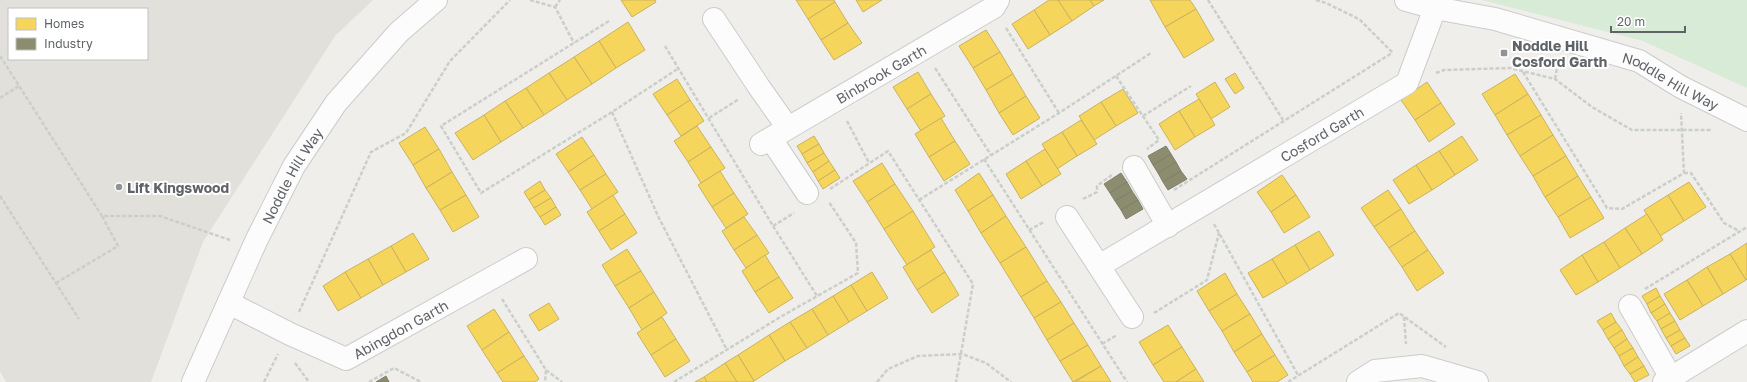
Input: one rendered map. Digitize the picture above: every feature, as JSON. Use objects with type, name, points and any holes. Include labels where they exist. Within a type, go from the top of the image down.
[{"type":"street","name":"Noddle Hill Way","points":[[193,382],[257,239],[294,166],[336,103],[399,32],[436,0]]},
{"type":"street","name":"Noddle Hill Way","points":[[1406,0],[1435,8],[1495,19],[1639,61],[1681,87],[1747,120]]},
{"type":"street","name":"Binbrook Garth","points":[[773,137],[923,49],[996,3]]},
{"type":"street","name":"Cosford Garth","points":[[1099,266],[1407,83],[1435,8]]},
{"type":"street","points":[[714,20],[759,87],[773,137],[807,193]]},
{"type":"street","points":[[1125,169],[1154,202],[1168,226]]},
{"type":"street","points":[[1064,213],[1134,322]]},
{"type":"street","name":"Abingdon Garth","points":[[229,303],[290,334],[346,359],[526,259]]},
{"type":"street","points":[[1630,306],[1667,380],[1747,331]]},
{"type":"street","points":[[1358,382],[1375,371],[1422,366],[1477,382]]},
{"type":"path","points":[[264,382],[276,356],[290,334],[371,152],[406,133],[450,61],[510,0]]},
{"type":"path","points":[[530,0],[555,7],[574,43]]},
{"type":"path","points":[[555,7],[560,0]]},
{"type":"path","points":[[1208,0],[1283,120]]},
{"type":"path","points":[[1316,0],[1326,3],[1359,19],[1392,53],[1429,75],[1444,70],[1510,68],[1555,79],[1592,107],[1632,130],[1718,130]]},
{"type":"path","points":[[996,3],[1059,113]]},
{"type":"path","points":[[609,21],[441,126],[481,192],[612,112],[679,68]]},
{"type":"path","points":[[666,46],[773,226],[817,296]]},
{"type":"path","points":[[923,49],[991,155]]},
{"type":"path","points":[[919,200],[1059,113],[1151,53]]},
{"type":"path","points":[[1154,202],[1392,53]]},
{"type":"path","points":[[0,56],[102,216],[118,246],[56,283]]},
{"type":"path","points":[[1522,71],[1607,208],[1622,209],[1684,173],[1691,173],[1724,223],[1739,231]]},
{"type":"path","points":[[1116,76],[1159,140],[1146,149]]},
{"type":"path","points":[[0,98],[18,86]]},
{"type":"path","points":[[1143,116],[1191,86]]},
{"type":"path","points":[[709,118],[759,87]]},
{"type":"path","points":[[1681,87],[1684,173]]},
{"type":"path","points":[[836,100],[869,163]]},
{"type":"path","points":[[612,112],[658,216],[727,350]]},
{"type":"path","points":[[888,151],[973,284],[956,382]]},
{"type":"path","points":[[984,159],[1127,382]]},
{"type":"path","points":[[1029,230],[1064,213],[1097,192],[1097,186],[1125,169]]},
{"type":"path","points":[[0,196],[79,319]]},
{"type":"path","points":[[674,382],[858,273],[856,243],[828,200]]},
{"type":"path","points":[[1203,204],[1298,376]]},
{"type":"path","points":[[102,216],[160,216],[231,240],[242,228],[257,239]]},
{"type":"path","points":[[1630,306],[1626,301],[1747,227]]},
{"type":"path","points":[[1102,344],[1134,322],[1207,280],[1219,233]]},
{"type":"path","points":[[490,279],[546,370],[562,382]]},
{"type":"path","points":[[877,382],[888,369],[918,356],[962,354],[986,363],[1011,382]]},
{"type":"path","points":[[369,382],[394,368],[421,382]]},
{"type":"path","points":[[545,382],[546,370]]},
{"type":"shaded area","name":"Lift Kingswood","points":[[0,0],[373,0],[335,36],[203,242],[151,382],[6,382],[0,371]]},
{"type":"green space","points":[[1482,0],[1747,0],[1747,88],[1643,41]]},
{"type":"building: Homes","points":[[621,0],[655,0],[656,2],[632,17]]},
{"type":"building: Homes","points":[[796,0],[834,0],[835,2],[808,19]]},
{"type":"building: Homes","points":[[856,0],[882,0],[863,12]]},
{"type":"building: Homes","points":[[1049,0],[1058,0],[1072,21],[1050,35],[1034,10]]},
{"type":"building: Homes","points":[[1058,0],[1090,0],[1094,6],[1072,21]]},
{"type":"building: Homes","points":[[1090,0],[1104,0],[1094,6]]},
{"type":"building: Homes","points":[[1150,0],[1190,0],[1196,9],[1165,27]]},
{"type":"building: Homes","points":[[835,2],[848,23],[821,40],[808,19]]},
{"type":"building: Homes","points":[[1196,9],[1214,40],[1184,58],[1165,27]]},
{"type":"building: Homes","points":[[1034,10],[1050,35],[1028,49],[1012,24]]},
{"type":"building: Homes","points":[[628,22],[645,50],[616,68],[599,41]]},
{"type":"building: Homes","points":[[848,23],[862,43],[834,60],[821,40]]},
{"type":"building: Homes","points":[[986,30],[1000,52],[973,68],[959,46]]},
{"type":"building: Homes","points":[[599,41],[616,68],[592,84],[574,57]]},
{"type":"building: Homes","points":[[1000,52],[1013,74],[986,90],[973,68]]},
{"type":"building: Homes","points":[[574,57],[592,84],[567,100],[549,73]]},
{"type":"building: Homes","points":[[918,72],[931,94],[907,109],[893,87]]},
{"type":"building: Homes","points":[[549,73],[567,100],[544,115],[526,88]]},
{"type":"building: Homes","points":[[1235,73],[1244,88],[1235,94],[1225,79]]},
{"type":"building: Homes","points":[[1013,74],[1026,96],[999,113],[986,90]]},
{"type":"building: Homes","points":[[1515,74],[1528,94],[1495,115],[1482,94]]},
{"type":"building: Homes","points":[[677,79],[690,100],[667,115],[653,94]]},
{"type":"building: Homes","points":[[1215,82],[1230,107],[1211,119],[1196,94]]},
{"type":"building: Homes","points":[[1427,82],[1441,103],[1415,120],[1401,100]]},
{"type":"building: Homes","points":[[526,88],[544,115],[523,128],[505,101]]},
{"type":"building: Homes","points":[[1123,89],[1138,113],[1116,126],[1101,102]]},
{"type":"building: Homes","points":[[931,94],[945,116],[921,131],[907,109]]},
{"type":"building: Homes","points":[[1528,94],[1541,115],[1507,135],[1495,115]]},
{"type":"building: Homes","points":[[1026,96],[1040,118],[1013,135],[999,113]]},
{"type":"building: Homes","points":[[1199,99],[1215,125],[1195,137],[1179,111]]},
{"type":"building: Homes","points":[[690,100],[704,121],[681,136],[667,115]]},
{"type":"building: Homes","points":[[505,101],[523,128],[501,142],[484,115]]},
{"type":"building: Homes","points":[[1101,102],[1116,126],[1094,140],[1079,116]]},
{"type":"building: Homes","points":[[1441,103],[1455,124],[1429,142],[1415,120]]},
{"type":"building: Homes","points":[[1179,111],[1195,137],[1175,150],[1159,124]]},
{"type":"building: Homes","points":[[484,115],[501,142],[473,160],[455,133]]},
{"type":"building: Homes","points":[[1541,115],[1553,135],[1520,156],[1507,135]]},
{"type":"building: Homes","points":[[941,118],[955,141],[929,157],[915,134]]},
{"type":"building: Homes","points":[[1081,120],[1097,144],[1077,156],[1062,132]]},
{"type":"building: Homes","points":[[697,126],[711,147],[688,162],[674,141]]},
{"type":"building: Homes","points":[[425,127],[439,149],[413,165],[399,143]]},
{"type":"building: Homes","points":[[1062,132],[1077,156],[1057,169],[1042,144]]},
{"type":"building: Homes","points":[[1553,135],[1566,156],[1533,176],[1520,156]]},
{"type":"building: Homes","points":[[814,136],[819,144],[802,154],[797,146]]},
{"type":"building: Homes","points":[[1462,136],[1478,160],[1455,175],[1439,151]]},
{"type":"building: Homes","points":[[582,137],[594,155],[568,172],[556,154]]},
{"type":"building: Homes","points":[[955,141],[970,164],[944,181],[929,157]]},
{"type":"building: Homes","points":[[819,144],[824,153],[807,163],[802,154]]},
{"type":"building: Homes","points":[[711,147],[725,168],[701,183],[688,162]]},
{"type":"building: Homes","points":[[439,149],[452,172],[426,188],[413,165]]},
{"type":"building: Homes","points":[[1045,149],[1061,174],[1042,186],[1026,161]]},
{"type":"building: Homes","points":[[1439,151],[1455,175],[1432,190],[1416,165]]},
{"type":"building: Homes","points":[[824,153],[829,161],[813,172],[807,163]]},
{"type":"building: Homes","points":[[594,155],[606,174],[580,190],[568,172]]},
{"type":"building: Homes","points":[[1566,156],[1578,176],[1545,197],[1533,176]]},
{"type":"building: Homes","points":[[829,161],[835,170],[818,181],[813,172]]},
{"type":"building: Homes","points":[[1026,161],[1042,186],[1021,199],[1006,174]]},
{"type":"building: Homes","points":[[882,163],[895,184],[867,202],[853,181]]},
{"type":"building: Homes","points":[[1416,165],[1432,190],[1409,204],[1393,180]]},
{"type":"building: Homes","points":[[835,170],[840,178],[823,189],[818,181]]},
{"type":"building: Homes","points":[[720,171],[734,193],[712,207],[698,185]]},
{"type":"building: Homes","points":[[452,172],[466,195],[440,210],[426,188]]},
{"type":"building: Homes","points":[[979,173],[993,195],[968,211],[955,190]]},
{"type":"building: Homes","points":[[606,174],[618,192],[592,209],[580,190]]},
{"type":"building: Homes","points":[[1282,175],[1296,195],[1271,212],[1257,192]]},
{"type":"building: Homes","points":[[1578,176],[1591,197],[1558,217],[1545,197]]},
{"type":"building: Homes","points":[[540,181],[545,190],[529,200],[524,192]]},
{"type":"building: Homes","points":[[1689,182],[1706,207],[1684,221],[1668,195]]},
{"type":"building: Homes","points":[[895,184],[913,211],[884,229],[867,202]]},
{"type":"building: Homes","points":[[545,190],[551,198],[534,208],[529,200]]},
{"type":"building: Homes","points":[[1388,190],[1401,209],[1374,227],[1361,208]]},
{"type":"building: Homes","points":[[734,193],[748,214],[726,228],[712,207]]},
{"type":"building: Homes","points":[[466,195],[479,217],[453,232],[440,210]]},
{"type":"building: Homes","points":[[613,195],[625,214],[599,231],[587,212]]},
{"type":"building: Homes","points":[[993,195],[1006,216],[981,233],[968,211]]},
{"type":"building: Homes","points":[[1296,195],[1310,217],[1284,233],[1271,212]]},
{"type":"building: Homes","points":[[1668,195],[1684,221],[1660,236],[1644,210]]},
{"type":"building: Homes","points":[[1591,197],[1604,218],[1570,238],[1558,217]]},
{"type":"building: Homes","points":[[551,198],[556,207],[540,217],[534,208]]},
{"type":"building: Homes","points":[[556,207],[561,215],[545,225],[540,217]]},
{"type":"building: Homes","points":[[1401,209],[1415,231],[1389,248],[1374,227]]},
{"type":"building: Homes","points":[[913,211],[935,247],[907,265],[884,229]]},
{"type":"building: Homes","points":[[625,214],[637,233],[611,250],[599,231]]},
{"type":"building: Homes","points":[[1647,214],[1663,240],[1642,254],[1625,228]]},
{"type":"building: Homes","points":[[1006,216],[1026,247],[1000,263],[981,233]]},
{"type":"building: Homes","points":[[744,217],[757,235],[734,250],[722,231]]},
{"type":"building: Homes","points":[[1625,228],[1642,254],[1620,268],[1604,242]]},
{"type":"building: Homes","points":[[1319,231],[1334,255],[1310,270],[1295,245]]},
{"type":"building: Homes","points":[[1415,231],[1428,250],[1402,267],[1389,248]]},
{"type":"building: Homes","points":[[413,233],[429,259],[406,272],[391,246]]},
{"type":"building: Homes","points":[[757,235],[769,253],[746,268],[734,250]]},
{"type":"building: Homes","points":[[1604,242],[1620,268],[1598,282],[1582,255]]},
{"type":"building: Homes","points":[[1747,243],[1747,279],[1746,280],[1730,254]]},
{"type":"building: Homes","points":[[1295,245],[1310,270],[1287,284],[1272,259]]},
{"type":"building: Homes","points":[[391,246],[406,272],[383,285],[368,259]]},
{"type":"building: Homes","points":[[1026,247],[1047,281],[1021,297],[1000,263]]},
{"type":"building: Homes","points":[[627,249],[641,271],[615,286],[602,265]]},
{"type":"building: Homes","points":[[931,250],[945,272],[917,290],[903,267]]},
{"type":"building: Homes","points":[[1428,250],[1444,273],[1417,291],[1402,267]]},
{"type":"building: Homes","points":[[1730,254],[1746,280],[1723,294],[1707,267]]},
{"type":"building: Homes","points":[[765,255],[779,277],[755,292],[742,271]]},
{"type":"building: Homes","points":[[1582,255],[1598,282],[1576,295],[1560,270]]},
{"type":"building: Homes","points":[[368,259],[383,285],[361,298],[345,272]]},
{"type":"building: Homes","points":[[1272,259],[1287,284],[1263,298],[1248,273]]},
{"type":"building: Homes","points":[[1707,267],[1723,294],[1703,306],[1687,280]]},
{"type":"building: Homes","points":[[641,271],[654,292],[629,308],[615,286]]},
{"type":"building: Homes","points":[[345,272],[361,298],[338,311],[323,286]]},
{"type":"building: Homes","points":[[872,272],[888,298],[867,311],[851,285]]},
{"type":"building: Homes","points":[[945,272],[959,295],[932,313],[917,290]]},
{"type":"building: Homes","points":[[1225,273],[1237,294],[1209,311],[1197,291]]},
{"type":"building: Homes","points":[[779,277],[793,298],[769,313],[755,292]]},
{"type":"building: Homes","points":[[1687,280],[1703,306],[1680,320],[1664,294]]},
{"type":"building: Homes","points":[[1047,281],[1061,302],[1034,318],[1021,297]]},
{"type":"building: Homes","points":[[851,285],[867,311],[849,322],[833,296]]},
{"type":"building: Homes","points":[[1656,288],[1660,296],[1647,304],[1642,296]]},
{"type":"building: Homes","points":[[654,292],[667,313],[642,330],[629,308]]},
{"type":"building: Homes","points":[[1237,294],[1250,314],[1222,331],[1209,311]]},
{"type":"building: Homes","points":[[833,296],[849,322],[828,335],[812,309]]},
{"type":"building: Homes","points":[[1660,296],[1665,304],[1651,313],[1647,304]]},
{"type":"building: Homes","points":[[1061,302],[1074,323],[1047,340],[1034,318]]},
{"type":"building: Homes","points":[[549,303],[559,319],[539,331],[529,315]]},
{"type":"building: Homes","points":[[1665,304],[1670,313],[1657,321],[1651,313]]},
{"type":"building: Homes","points":[[494,309],[509,332],[482,350],[467,326]]},
{"type":"building: Homes","points":[[812,309],[828,335],[807,348],[790,322]]},
{"type":"building: Homes","points":[[1611,313],[1616,322],[1603,330],[1597,321]]},
{"type":"building: Homes","points":[[1670,313],[1675,321],[1661,329],[1657,321]]},
{"type":"building: Homes","points":[[1250,314],[1262,334],[1234,352],[1222,331]]},
{"type":"building: Homes","points":[[662,317],[676,339],[651,355],[637,333]]},
{"type":"building: Homes","points":[[1675,321],[1680,330],[1666,338],[1661,329]]},
{"type":"building: Homes","points":[[790,322],[807,348],[785,361],[769,335]]},
{"type":"building: Homes","points":[[1616,322],[1622,330],[1608,339],[1603,330]]},
{"type":"building: Homes","points":[[1074,323],[1088,345],[1060,361],[1047,340]]},
{"type":"building: Homes","points":[[1168,325],[1182,347],[1153,365],[1139,342]]},
{"type":"building: Homes","points":[[1622,330],[1627,339],[1614,348],[1608,339]]},
{"type":"building: Homes","points":[[1680,330],[1685,338],[1671,346],[1666,338]]},
{"type":"building: Homes","points":[[509,332],[524,356],[497,373],[482,350]]},
{"type":"building: Homes","points":[[1262,334],[1275,355],[1247,372],[1234,352]]},
{"type":"building: Homes","points":[[769,335],[785,361],[754,381],[738,355]]},
{"type":"building: Homes","points":[[1685,338],[1690,346],[1676,354],[1671,346]]},
{"type":"building: Homes","points":[[676,339],[690,361],[665,377],[651,355]]},
{"type":"building: Homes","points":[[1627,339],[1633,348],[1619,356],[1614,348]]},
{"type":"building: Homes","points":[[1088,345],[1101,366],[1073,382],[1060,361]]},
{"type":"building: Homes","points":[[1182,347],[1196,369],[1176,382],[1164,382],[1153,365]]},
{"type":"building: Homes","points":[[1633,348],[1638,357],[1624,366],[1619,356]]},
{"type":"building: Homes","points":[[738,355],[754,381],[753,382],[737,382],[725,363]]},
{"type":"building: Homes","points":[[1275,355],[1288,375],[1277,382],[1253,382],[1247,372]]},
{"type":"building: Homes","points":[[524,356],[539,379],[535,382],[503,382],[497,373]]},
{"type":"building: Homes","points":[[1638,357],[1644,366],[1630,374],[1624,366]]},
{"type":"building: Homes","points":[[725,363],[737,382],[707,382],[704,377]]},
{"type":"building: Homes","points":[[1101,366],[1111,382],[1075,382]]},
{"type":"building: Homes","points":[[1644,366],[1649,375],[1635,382],[1630,374]]},
{"type":"building: Homes","points":[[1196,369],[1204,382],[1176,382]]},
{"type":"building: Homes","points":[[704,377],[707,382],[695,382]]},
{"type":"building: Industry","points":[[1166,146],[1171,154],[1153,165],[1148,156]]},
{"type":"building: Industry","points":[[1171,154],[1176,162],[1158,173],[1153,165]]},
{"type":"building: Industry","points":[[1176,162],[1181,171],[1163,182],[1158,173]]},
{"type":"building: Industry","points":[[1181,171],[1187,179],[1168,190],[1163,182]]},
{"type":"building: Industry","points":[[1121,173],[1127,182],[1110,193],[1104,184]]},
{"type":"building: Industry","points":[[1127,182],[1132,191],[1115,201],[1110,193]]},
{"type":"building: Industry","points":[[1132,191],[1138,200],[1121,210],[1115,201]]},
{"type":"building: Industry","points":[[1138,200],[1143,209],[1126,219],[1121,210]]},
{"type":"building: Industry","points":[[386,376],[389,382],[376,382]]},
{"type":"place","name":"Noddle Hill Cosford Garth","points":[[1504,53]]},
{"type":"place","name":"Lift Kingswood","points":[[119,187]]}]
